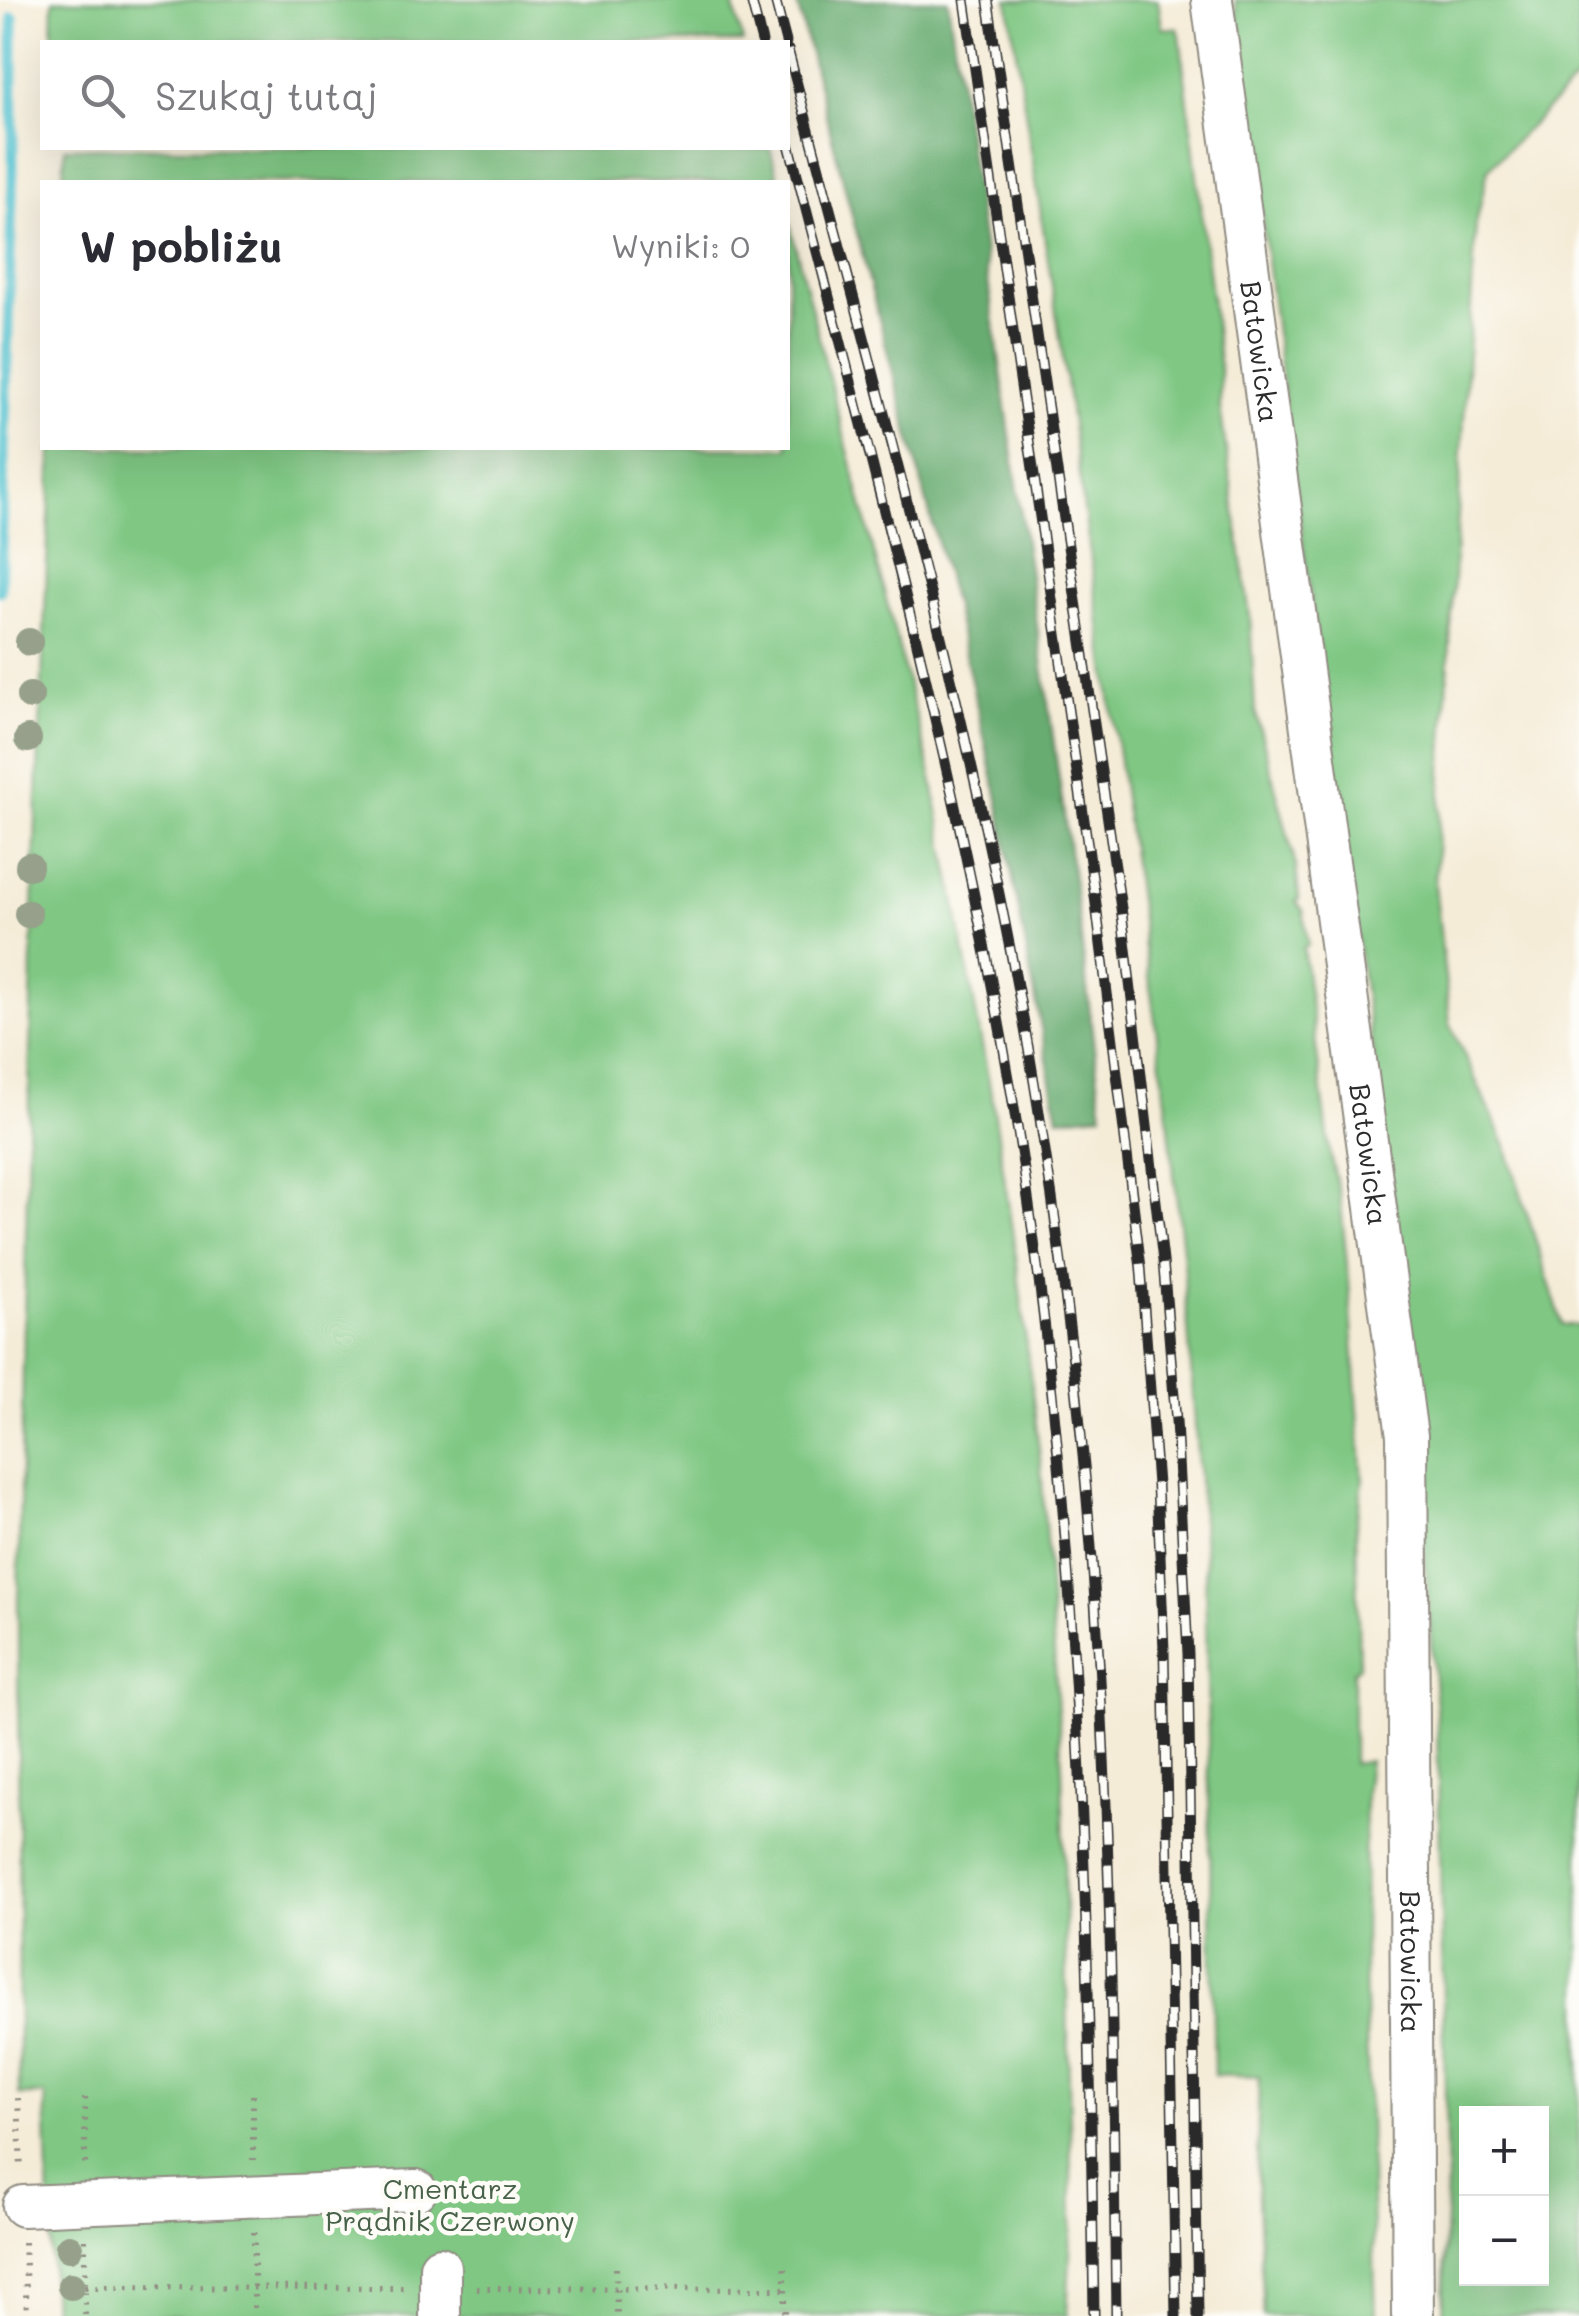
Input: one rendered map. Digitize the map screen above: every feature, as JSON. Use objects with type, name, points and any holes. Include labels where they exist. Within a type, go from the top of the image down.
[{"type":"street","name":"Batowicka","points":[[1212,0],[1407,1436],[1413,2316]]},
{"type":"street","points":[[23,2206],[416,2190]]},
{"type":"street","points":[[440,2267],[440,2316]]},
{"type":"path","points":[[616,2268],[616,2316]]},
{"type":"path","points":[[785,2268],[786,2316]]},
{"type":"green space","points":[[53,0],[732,0],[742,40],[52,40]]},
{"type":"green space","points":[[796,0],[948,0],[1078,912],[1102,1114],[1058,1118],[996,790],[956,615]]},
{"type":"green space","points":[[1008,0],[1158,0],[1162,28],[1178,29],[1180,35],[1220,370],[1220,407],[1250,616],[1255,710],[1296,866],[1296,902],[1303,910],[1308,945],[1303,948],[1331,1159],[1340,1195],[1349,1283],[1363,1482],[1356,1522],[1359,1666],[1353,1671],[1353,1764],[1369,1761],[1365,1793],[1364,1970],[1376,2316],[1263,2316],[1257,2170],[1259,2077],[1214,2075],[1205,1562],[1183,1259],[1166,1100],[1061,345]]},
{"type":"green space","points":[[1235,0],[1579,0],[1579,77],[1488,169],[1476,225],[1435,885],[1450,1024],[1506,1146],[1562,1324],[1579,1326],[1579,2316],[1443,2316],[1447,2183],[1437,1720],[1405,1290],[1291,455]]},
{"type":"green space","points":[[65,150],[771,150],[778,180],[63,180]]},
{"type":"green space","name":"Cmentarz Prądnik Czerwony","points":[[790,225],[932,778],[994,1109],[1016,1256],[1041,1466],[1062,1768],[1072,2214],[1067,2316],[53,2316],[45,2095],[19,2095],[18,1601],[34,865],[52,450],[790,450]]},
{"type":"waterway","points":[[0,591],[13,170],[13,17]]},
{"type":"railway","points":[[751,0],[761,40]]},
{"type":"railway","points":[[775,0],[785,40]]},
{"type":"railway","points":[[965,0],[1095,896],[1141,1268],[1164,1650],[1176,2316]]},
{"type":"railway","points":[[988,0],[1122,915],[1163,1261],[1188,1654],[1198,2316]]},
{"type":"railway","points":[[790,58],[958,707],[1015,972],[1048,1173],[1082,1443],[1103,1730],[1116,2316]]},
{"type":"railway","points":[[790,148],[950,785],[978,915],[1025,1177],[1059,1461],[1079,1745],[1094,2316]]}]
